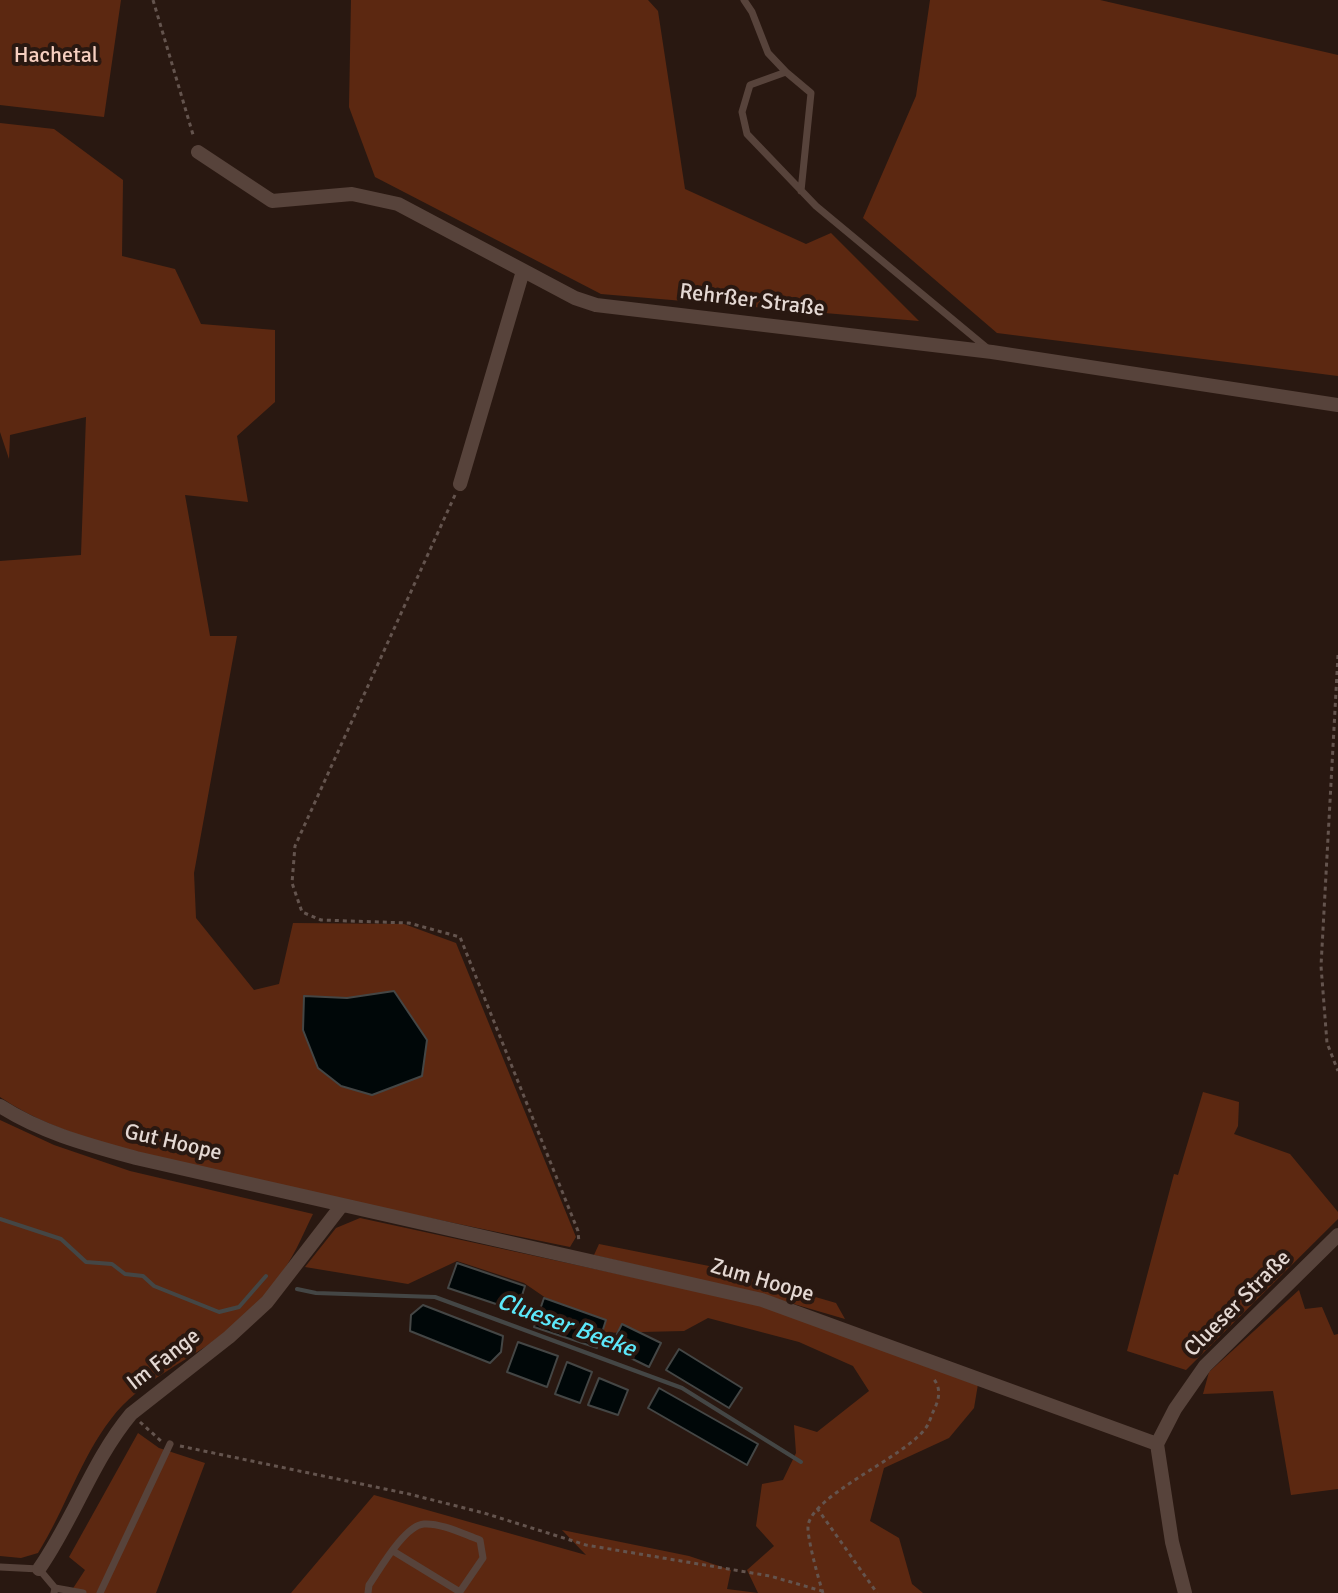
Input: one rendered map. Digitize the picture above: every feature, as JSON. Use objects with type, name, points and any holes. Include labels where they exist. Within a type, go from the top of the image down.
[{"type":"street","name":"Rehrßer Straße","points":[[198,152],[272,201],[352,194],[398,204],[575,298],[596,305],[992,352],[1338,405]]},
{"type":"street","points":[[460,484],[523,271]]},
{"type":"street","name":"Gut Hoope","points":[[0,1106],[41,1128],[70,1139],[136,1158],[342,1205]]},
{"type":"street","name":"Zum Hoope","points":[[342,1205],[762,1300],[1157,1444]]},
{"type":"street","name":"Im Fange","points":[[39,1569],[56,1544],[102,1455],[131,1414],[229,1337],[267,1302],[342,1205]]},
{"type":"street","name":"Clueser Straße","points":[[1157,1444],[1175,1409],[1205,1366],[1338,1235]]},
{"type":"street","points":[[1157,1444],[1172,1542],[1185,1593]]},
{"type":"lane","points":[[744,0],[768,53],[811,93],[801,191]]},
{"type":"lane","points":[[786,72],[750,85],[742,112],[747,134],[816,206],[992,352]]},
{"type":"lane","points":[[100,1593],[170,1444]]},
{"type":"lane","points":[[368,1593],[369,1585],[393,1551],[413,1526],[438,1526],[480,1540],[483,1558],[460,1592],[393,1551]]},
{"type":"lane","points":[[0,1567],[39,1569],[54,1591],[83,1593]]},
{"type":"path","points":[[153,0],[198,152]]},
{"type":"path","points":[[460,484],[295,846],[292,883],[302,912],[321,920],[409,923],[460,937],[578,1231]]},
{"type":"path","points":[[1338,655],[1321,966],[1327,1043],[1338,1071]]},
{"type":"path","points":[[131,1414],[164,1443],[409,1494],[484,1513],[586,1545],[770,1576],[822,1592],[808,1526],[817,1508],[861,1475],[896,1455],[925,1429],[939,1400],[938,1384],[916,1355]]},
{"type":"path","points":[[817,1508],[877,1593]]},
{"type":"green space","name":"Hachetal","points":[[0,0],[121,0],[104,117],[0,105]]},
{"type":"green space","points":[[351,0],[648,0],[658,11],[685,189],[806,244],[831,233],[919,321],[601,294],[375,177],[349,107]]},
{"type":"green space","points":[[930,0],[1100,0],[1338,55],[1338,376],[997,333],[863,218],[916,96]]},
{"type":"green space","points":[[0,123],[54,129],[123,180],[122,256],[175,269],[201,324],[275,330],[275,402],[237,436],[248,502],[185,495],[210,636],[237,636],[194,873],[196,918],[254,990],[279,984],[293,923],[404,924],[456,943],[576,1237],[570,1247],[141,1153],[53,1125],[0,1097],[0,561],[81,555],[86,417],[10,435],[9,459],[0,432]]},
{"type":"green space","points":[[1203,1092],[1239,1102],[1238,1126],[1234,1134],[1290,1154],[1338,1212],[1338,1219],[1186,1370],[1127,1351],[1174,1174],[1178,1175]]},
{"type":"green space","points":[[0,1120],[54,1145],[130,1171],[313,1214],[289,1262],[259,1302],[213,1342],[136,1393],[111,1419],[90,1451],[38,1553],[21,1558],[0,1556]]},
{"type":"green space","points":[[360,1218],[761,1305],[978,1384],[974,1408],[949,1438],[884,1468],[870,1521],[899,1538],[912,1584],[923,1593],[758,1593],[747,1570],[774,1546],[756,1526],[762,1484],[783,1480],[796,1453],[794,1425],[817,1432],[869,1391],[853,1366],[799,1342],[708,1318],[684,1331],[597,1333],[524,1283],[457,1261],[408,1284],[305,1267],[336,1228]]},
{"type":"green space","points":[[599,1244],[709,1266],[836,1303],[845,1319],[763,1295],[594,1255]]},
{"type":"green space","points":[[1299,1290],[1305,1309],[1322,1307],[1334,1335],[1338,1334],[1338,1489],[1291,1495],[1273,1391],[1203,1394],[1209,1372]]},
{"type":"green space","points":[[138,1433],[159,1448],[205,1463],[156,1593],[70,1593],[85,1570],[69,1557]]},
{"type":"green space","points":[[374,1495],[586,1555],[562,1530],[689,1556],[731,1570],[727,1589],[758,1593],[291,1593]]},
{"type":"water","points":[[394,991],[427,1040],[422,1076],[372,1095],[341,1086],[318,1068],[303,1030],[304,996],[347,998]]},
{"type":"water","points":[[457,1263],[525,1286],[517,1311],[448,1288]]},
{"type":"water","points":[[544,1298],[606,1320],[597,1348],[534,1327]]},
{"type":"water","points":[[423,1305],[503,1336],[501,1352],[490,1363],[410,1331],[411,1315]]},
{"type":"water","points":[[622,1324],[661,1343],[649,1367],[610,1348]]},
{"type":"water","points":[[518,1342],[558,1356],[547,1387],[507,1372]]},
{"type":"water","points":[[679,1349],[742,1388],[729,1408],[666,1370]]},
{"type":"water","points":[[567,1362],[592,1372],[580,1403],[555,1394]]},
{"type":"water","points":[[599,1378],[628,1390],[618,1415],[588,1405]]},
{"type":"water","points":[[659,1388],[758,1444],[747,1465],[648,1408]]},
{"type":"waterway","name":"Clueser Beeke","points":[[0,1219],[61,1239],[86,1262],[112,1264],[125,1274],[143,1276],[154,1286],[219,1312],[239,1307],[266,1276]]},
{"type":"waterway","name":"Clueser Beeke","points":[[297,1289],[316,1293],[435,1297],[682,1388],[801,1462]]}]
